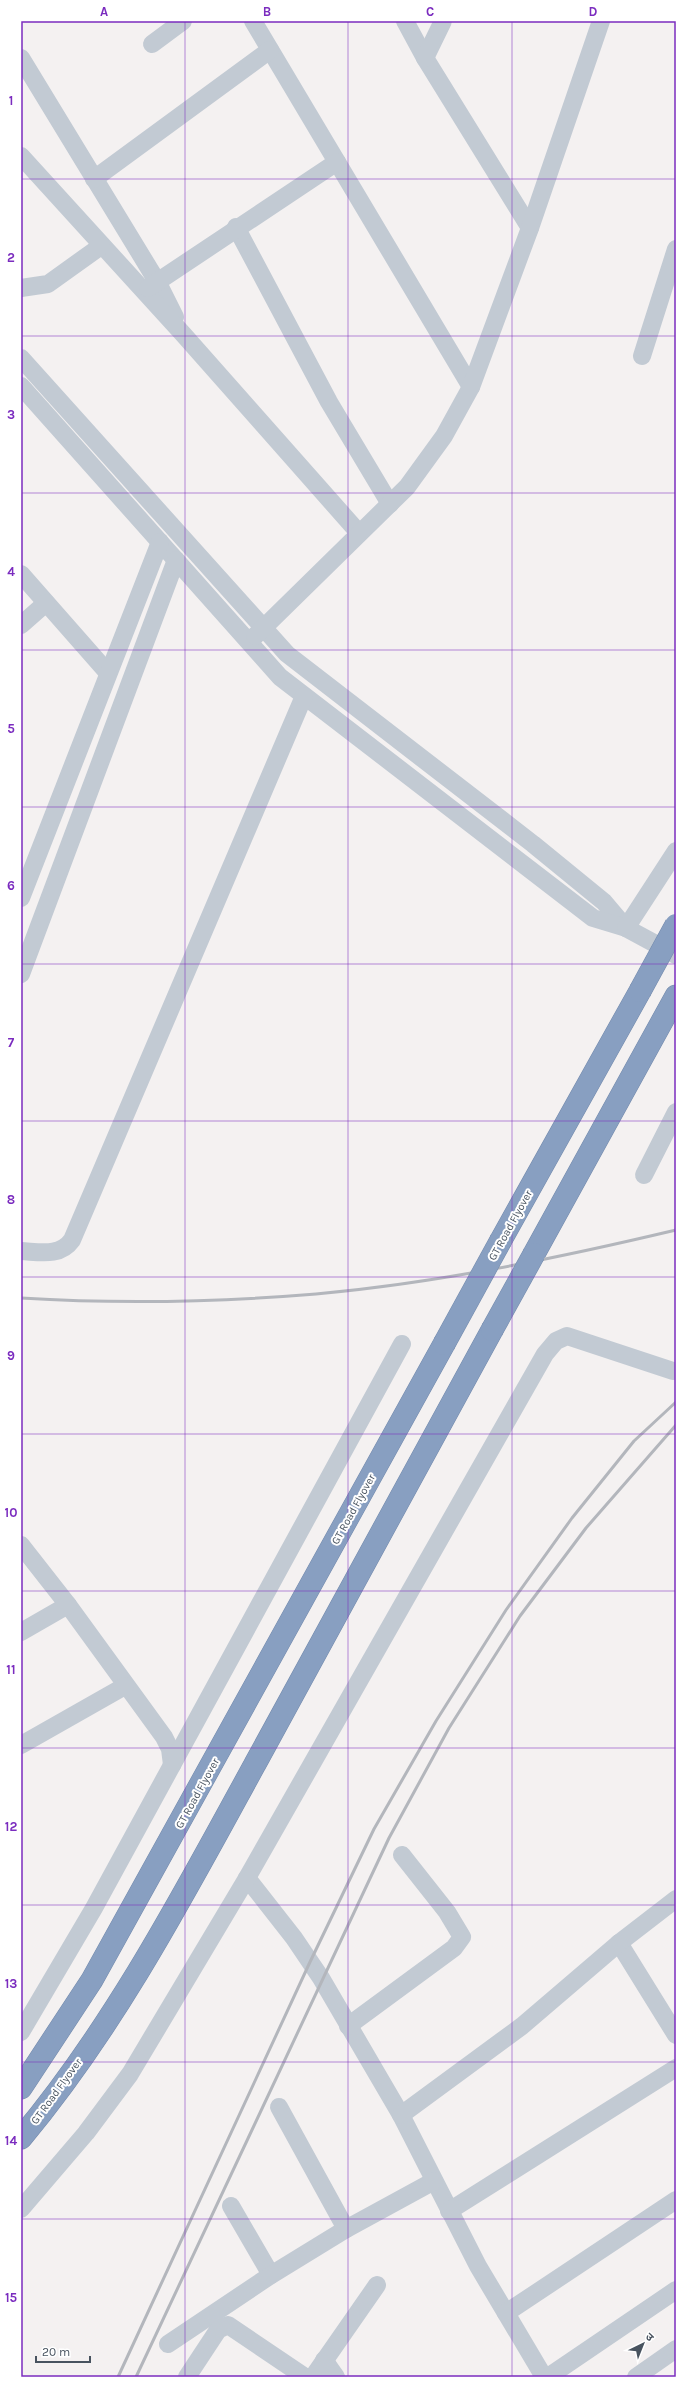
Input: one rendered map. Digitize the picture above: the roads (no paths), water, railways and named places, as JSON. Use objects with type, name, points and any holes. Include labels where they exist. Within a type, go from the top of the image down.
[{"type":"highway","name":"GT Road Flyover","points":[[21,2088],[92,1980],[676,924]]},
{"type":"highway","name":"GT Road Flyover","points":[[21,2138],[44,2110],[120,2001],[198,1867],[674,999]]},
{"type":"street","points":[[152,44],[183,21]]},
{"type":"street","points":[[253,21],[471,387]]},
{"type":"street","points":[[405,21],[425,58],[530,228]]},
{"type":"street","points":[[425,58],[443,21]]},
{"type":"street","points":[[248,642],[407,487],[444,436],[471,387],[530,228],[601,21]]},
{"type":"street","points":[[94,179],[270,50]]},
{"type":"street","points":[[21,58],[158,283],[183,334]]},
{"type":"street","points":[[21,156],[101,246],[183,334],[359,533]]},
{"type":"street","points":[[142,291],[158,283],[236,228],[337,162]]},
{"type":"street","points":[[236,228],[328,402],[390,504]]},
{"type":"street","points":[[21,288],[48,284],[101,246]]},
{"type":"street","points":[[642,356],[676,249]]},
{"type":"street","points":[[21,358],[287,654],[533,844],[598,897],[626,928]]},
{"type":"street","points":[[21,386],[280,677],[592,918],[626,928],[676,955]]},
{"type":"street","points":[[21,898],[160,542]]},
{"type":"street","points":[[21,974],[176,560]]},
{"type":"street","points":[[21,574],[108,673]]},
{"type":"street","points":[[21,625],[46,603]]},
{"type":"street","points":[[21,1251],[58,1251],[67,1247],[72,1240],[304,696]]},
{"type":"street","points":[[626,928],[676,851]]},
{"type":"street","points":[[644,1175],[676,1112]]},
{"type":"street","points":[[21,2210],[81,2139],[130,2074],[247,1878],[545,1354],[556,1340],[567,1336],[673,1371]]},
{"type":"street","points":[[21,2032],[94,1908],[402,1344]]},
{"type":"street","points":[[21,1545],[68,1605],[125,1686],[164,1737],[170,1749],[172,1765]]},
{"type":"street","points":[[21,1632],[68,1605]]},
{"type":"street","points":[[21,1745],[125,1686]]},
{"type":"street","points":[[348,2026],[454,1948],[462,1937],[447,1912],[402,1855]]},
{"type":"street","points":[[247,1878],[294,1938],[321,1978],[401,2115],[478,2266],[544,2377]]},
{"type":"street","points":[[401,2115],[522,2026],[620,1943],[676,1899]]},
{"type":"street","points":[[620,1943],[676,2034]]},
{"type":"street","points":[[449,2211],[676,2068]]},
{"type":"street","points":[[279,2107],[346,2229]]},
{"type":"street","points":[[168,2344],[271,2275],[346,2229],[434,2181]]},
{"type":"street","points":[[506,2313],[676,2200]]},
{"type":"street","points":[[231,2206],[271,2275]]},
{"type":"street","points":[[313,2377],[377,2285]]},
{"type":"street","points":[[548,2377],[676,2290]]},
{"type":"street","points":[[187,2377],[218,2330],[228,2325],[305,2377]]},
{"type":"street","points":[[636,2377],[676,2349]]},
{"type":"street","points":[[324,2360],[336,2377]]},
{"type":"railway","points":[[21,1298],[95,1301],[169,1301],[243,1299],[316,1294],[452,1276],[542,1260],[676,1230]]},
{"type":"railway","points":[[118,2377],[310,1962],[374,1829],[436,1721],[506,1610],[572,1518],[634,1441],[676,1402]]},
{"type":"railway","points":[[136,2377],[389,1838],[449,1728],[520,1616],[586,1528],[676,1425]]}]
